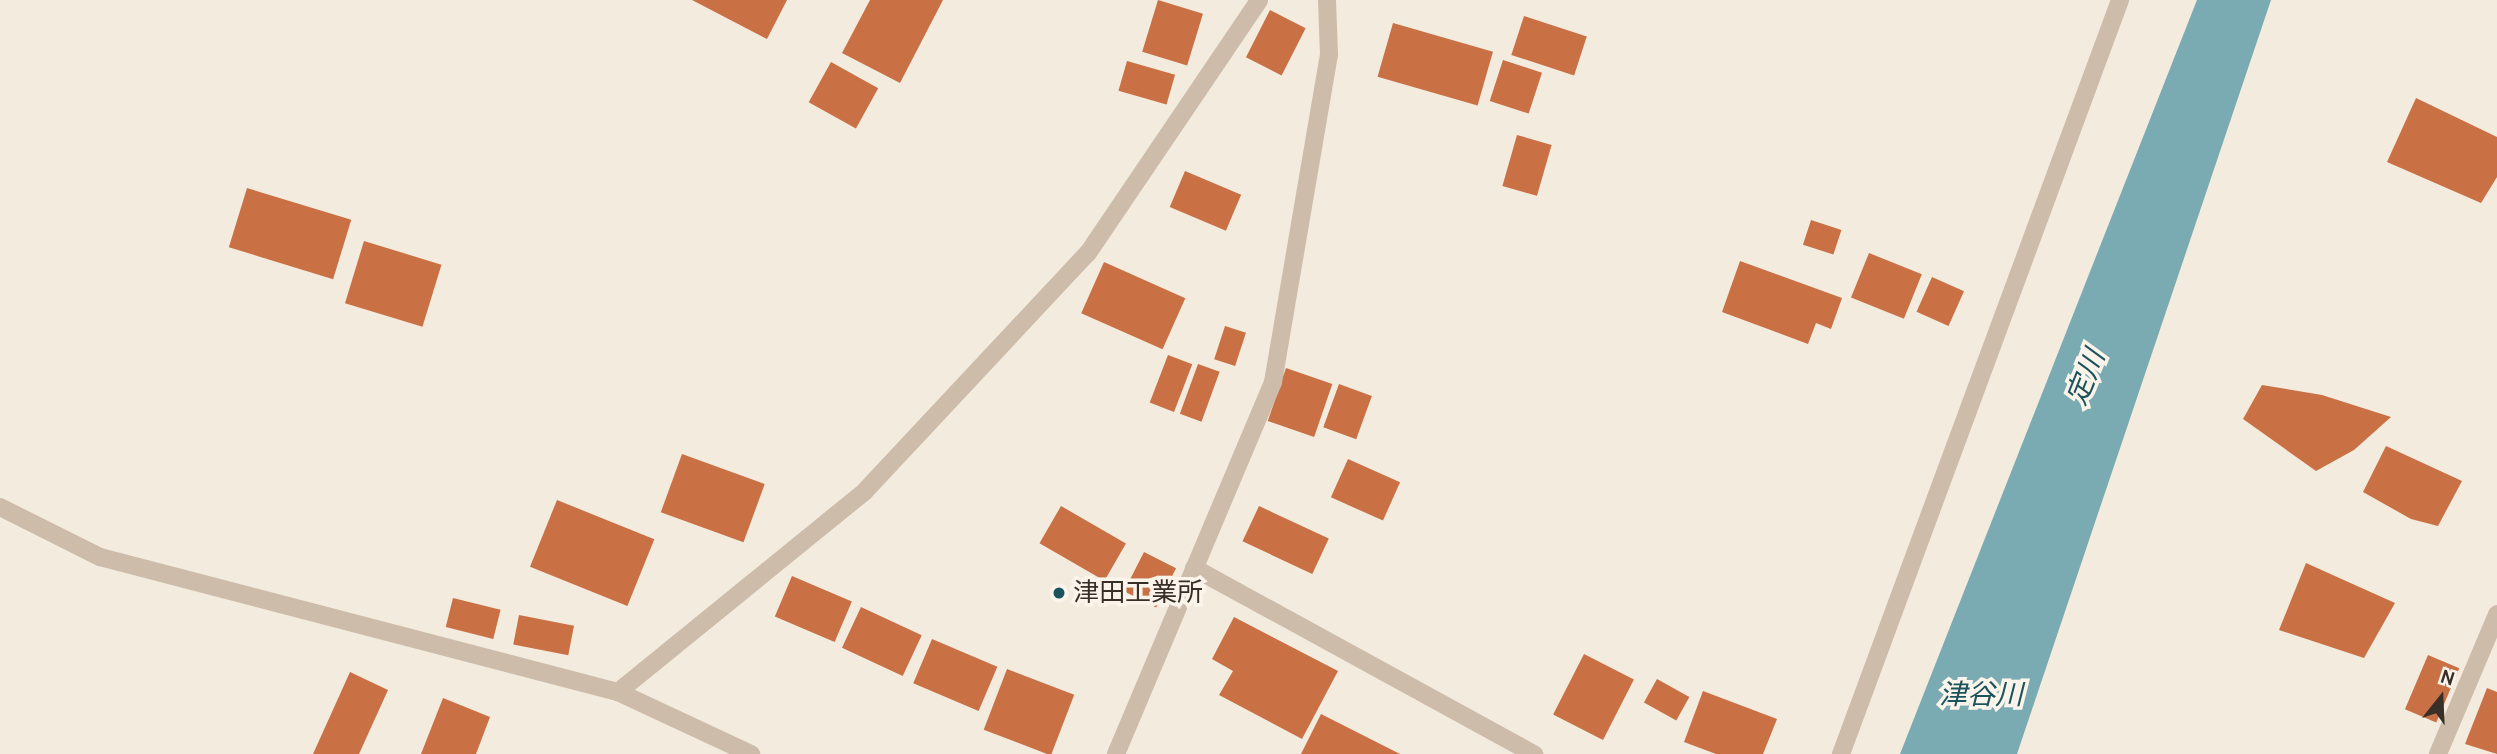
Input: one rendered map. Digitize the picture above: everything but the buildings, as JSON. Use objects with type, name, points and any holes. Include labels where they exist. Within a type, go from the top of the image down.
[{"type":"street","points":[[618,692],[865,491],[1088,253],[1259,0]]},
{"type":"street","points":[[1116,754],[1273,382],[1329,55],[1327,0]]},
{"type":"street","points":[[1841,754],[2120,0]]},
{"type":"street","points":[[0,506],[100,557],[618,692],[751,754]]},
{"type":"street","points":[[1194,568],[1534,754]]},
{"type":"street","points":[[2438,754],[2497,614]]},
{"type":"water","name":"津谷川","points":[[2197,0],[2271,0],[2017,754],[1900,754]]},
{"type":"place","name":"津田工業所","points":[[1059,593]]},
{"type":"water label","name":"定川","points":[[2085,377]]}]
